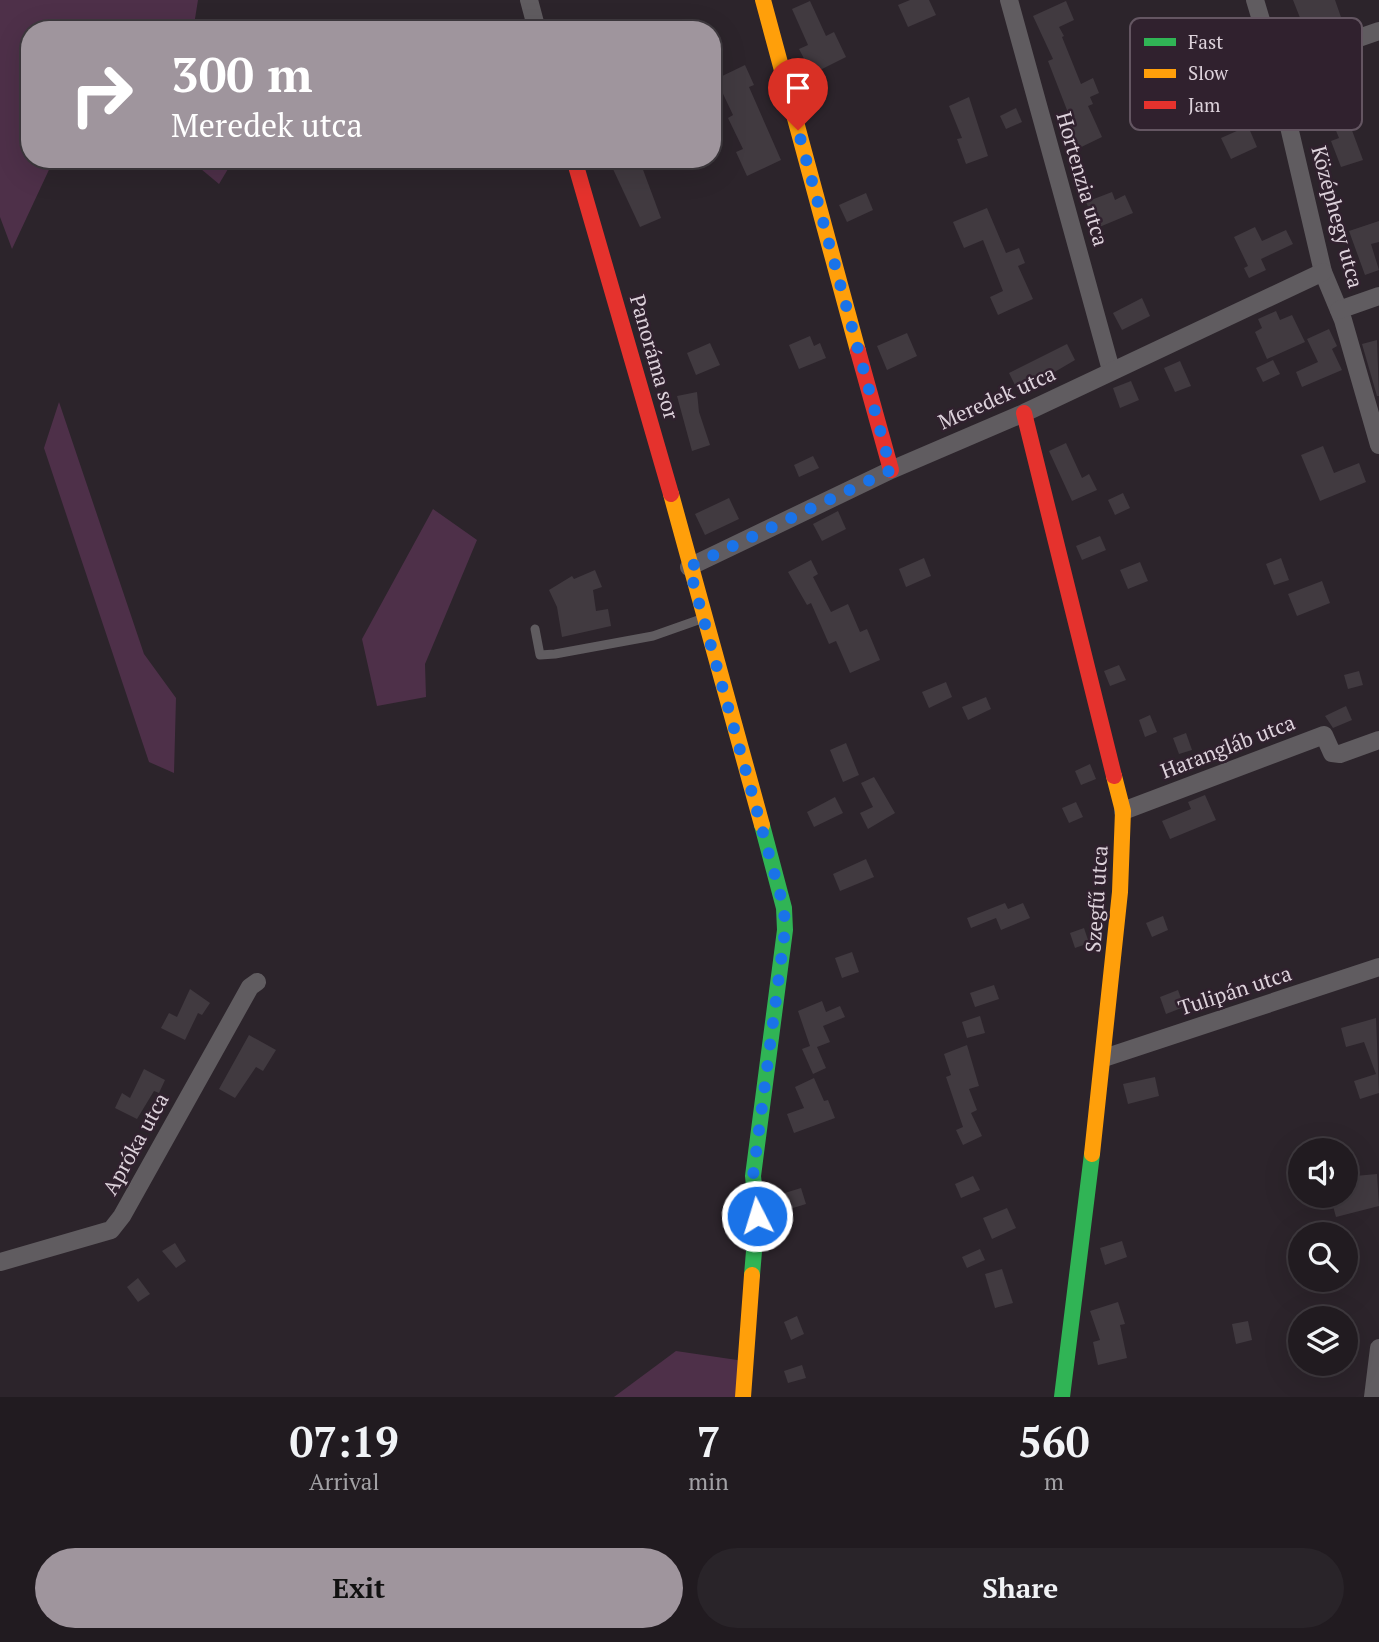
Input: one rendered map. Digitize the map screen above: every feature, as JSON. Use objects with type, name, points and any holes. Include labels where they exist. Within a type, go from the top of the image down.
[{"type":"street","points":[[529,0],[535,21]]},
{"type":"street","points":[[763,0],[891,470]]},
{"type":"street","name":"Hortenzia utca","points":[[1009,0],[1111,370]]},
{"type":"street","name":"Középhegy utca","points":[[1255,0],[1260,18]]},
{"type":"street","points":[[1362,37],[1379,31]]},
{"type":"street","name":"Középhegy utca","points":[[1290,130],[1323,272],[1339,310],[1379,445]]},
{"type":"street","name":"Panoráma sor","points":[[577,168],[689,567],[706,617],[784,908],[785,930],[753,1176],[757,1216],[743,1397]]},
{"type":"street","name":"Meredek utca","points":[[689,567],[891,470],[1024,413],[1323,272]]},
{"type":"street","points":[[1339,310],[1379,296]]},
{"type":"street","name":"Szegfű utca","points":[[1024,413],[1123,811],[1121,892],[1104,1058],[1062,1397]]},
{"type":"street","name":"Harangláb utca","points":[[1123,811],[1324,735],[1332,753],[1340,754],[1379,740]]},
{"type":"street","name":"Tulipán utca","points":[[1104,1058],[1379,967]]},
{"type":"street","name":"Apróka utca","points":[[0,1262],[111,1230],[122,1216],[250,987],[257,982]]},
{"type":"street","points":[[1373,1397],[1379,1348]]},
{"type":"lane","points":[[535,629],[540,654],[555,653],[653,636],[706,617]]},
{"type":"shaded area","points":[[0,0],[198,0],[195,21],[21,21],[21,168],[50,168],[12,249],[0,217]]},
{"type":"shaded area","points":[[200,168],[229,168],[219,184]]},
{"type":"shaded area","points":[[59,402],[144,654],[176,698],[174,773],[149,762],[44,448]]},
{"type":"shaded area","points":[[433,509],[477,540],[425,664],[426,697],[377,706],[362,639]]},
{"type":"shaded area","points":[[676,1351],[744,1361],[743,1397],[614,1397]]},
{"type":"building","points":[[910,0],[929,0],[936,15],[908,27],[898,5]]},
{"type":"building","points":[[1293,0],[1335,0],[1341,18],[1300,18]]},
{"type":"building","points":[[810,1],[826,36],[834,32],[846,57],[812,74],[799,49],[808,45],[792,9]]},
{"type":"building","points":[[1066,1],[1074,20],[1059,27],[1081,84],[1093,78],[1099,93],[1090,97],[1093,104],[1088,106],[1102,137],[1073,151],[1062,127],[1072,123],[1048,61],[1053,59],[1033,16]]},
{"type":"building","points":[[745,65],[754,85],[749,87],[781,160],[747,176],[736,152],[743,149],[728,118],[733,115],[721,90],[721,77]]},
{"type":"building","points":[[969,97],[988,156],[966,164],[957,139],[962,138],[949,106]]},
{"type":"building","points":[[1016,108],[1022,122],[1006,129],[1000,116]]},
{"type":"building","points":[[1239,130],[1250,130],[1257,147],[1231,159],[1221,138]]},
{"type":"building","points":[[1336,130],[1352,130],[1363,160],[1341,167],[1331,141],[1339,138]]},
{"type":"building","points":[[642,168],[661,218],[640,227],[613,169]]},
{"type":"building","points":[[1112,192],[1115,200],[1125,195],[1133,213],[1097,228],[1086,202]]},
{"type":"building","points":[[866,193],[873,210],[847,222],[839,205]]},
{"type":"building","points":[[987,208],[1006,253],[1019,248],[1025,263],[1018,266],[1033,299],[998,315],[990,297],[1003,291],[983,240],[964,248],[953,222]]},
{"type":"building","points":[[1379,221],[1379,242],[1371,244],[1379,270],[1365,275],[1349,231]]},
{"type":"building","points":[[1255,227],[1262,241],[1286,230],[1293,244],[1261,259],[1266,270],[1249,278],[1244,268],[1248,266],[1234,237]]},
{"type":"building","points":[[1142,298],[1150,316],[1122,330],[1113,313]]},
{"type":"building","points":[[1276,311],[1280,320],[1292,315],[1305,342],[1267,359],[1255,332],[1262,328],[1258,319]]},
{"type":"building","points":[[1329,329],[1337,346],[1332,349],[1342,370],[1302,387],[1296,372],[1318,362],[1307,339]]},
{"type":"building","points":[[907,333],[917,356],[887,370],[877,346]]},
{"type":"building","points":[[810,336],[814,346],[820,343],[826,358],[799,369],[789,345]]},
{"type":"building","points":[[1377,340],[1379,396],[1362,344]]},
{"type":"building","points":[[710,343],[720,365],[696,375],[687,353]]},
{"type":"building","points":[[1067,344],[1075,360],[1019,393],[1009,373]]},
{"type":"building","points":[[1273,360],[1280,374],[1263,382],[1256,368]]},
{"type":"building","points":[[1180,361],[1191,386],[1175,392],[1164,368]]},
{"type":"building","points":[[1131,381],[1139,400],[1120,408],[1113,388]]},
{"type":"building","points":[[697,392],[699,412],[710,445],[692,451],[677,396]]},
{"type":"building","points":[[1066,443],[1082,478],[1089,474],[1097,490],[1072,501],[1049,451]]},
{"type":"building","points":[[1323,446],[1334,473],[1359,463],[1366,482],[1320,501],[1301,455]]},
{"type":"building","points":[[813,456],[819,468],[799,477],[794,465]]},
{"type":"building","points":[[1123,493],[1130,508],[1115,515],[1108,500]]},
{"type":"building","points":[[729,498],[739,519],[705,535],[695,514]]},
{"type":"building","points":[[838,511],[846,529],[822,541],[813,524]]},
{"type":"building","points":[[1100,536],[1106,550],[1082,560],[1076,546]]},
{"type":"building","points":[[924,558],[931,576],[906,587],[899,569]]},
{"type":"building","points":[[1281,558],[1289,580],[1274,585],[1266,564]]},
{"type":"building","points":[[811,560],[818,574],[813,577],[831,612],[848,604],[860,632],[867,629],[880,660],[850,673],[836,641],[829,644],[811,603],[807,605],[788,572]]},
{"type":"building","points":[[1140,562],[1148,581],[1128,589],[1120,570]]},
{"type":"building","points":[[595,570],[602,587],[593,590],[596,611],[608,609],[611,626],[562,637],[557,607],[549,590],[572,576],[574,579]]},
{"type":"building","points":[[1322,581],[1330,603],[1297,616],[1288,594]]},
{"type":"building","points":[[1119,665],[1126,680],[1110,686],[1104,671]]},
{"type":"building","points":[[1359,671],[1363,685],[1348,689],[1344,675]]},
{"type":"building","points":[[946,682],[952,697],[929,708],[922,692]]},
{"type":"building","points":[[986,697],[991,709],[968,720],[962,707]]},
{"type":"building","points":[[1346,706],[1352,720],[1333,728],[1325,716]]},
{"type":"building","points":[[1150,715],[1157,732],[1145,737],[1139,720]]},
{"type":"building","points":[[1186,733],[1192,750],[1179,754],[1173,738]]},
{"type":"building","points":[[846,743],[859,775],[843,782],[830,750]]},
{"type":"building","points":[[1090,764],[1096,779],[1081,785],[1075,771]]},
{"type":"building","points":[[874,777],[895,813],[868,829],[860,813],[873,807],[861,783]]},
{"type":"building","points":[[1205,795],[1216,820],[1170,839],[1162,821],[1191,809],[1188,802]]},
{"type":"building","points":[[835,797],[843,813],[814,827],[807,812]]},
{"type":"building","points":[[1076,802],[1083,817],[1069,823],[1062,808]]},
{"type":"building","points":[[866,859],[874,877],[840,891],[833,874]]},
{"type":"building","points":[[1005,903],[1008,909],[1023,903],[1030,918],[1001,930],[996,918],[971,928],[967,918]]},
{"type":"building","points":[[1163,916],[1168,930],[1152,937],[1146,923]]},
{"type":"building","points":[[1084,928],[1089,943],[1075,948],[1070,933]]},
{"type":"building","points":[[852,952],[859,972],[842,978],[835,958]]},
{"type":"building","points":[[994,985],[999,999],[975,1007],[970,993]]},
{"type":"building","points":[[190,989],[210,1003],[202,1015],[198,1013],[185,1040],[161,1028],[169,1013],[177,1017]]},
{"type":"building","points":[[1178,990],[1184,1007],[1166,1014],[1160,997]]},
{"type":"building","points":[[822,1001],[826,1012],[840,1006],[845,1017],[823,1026],[830,1042],[817,1047],[826,1068],[813,1074],[802,1049],[810,1046],[798,1011]]},
{"type":"building","points":[[980,1016],[985,1033],[967,1038],[962,1022]]},
{"type":"building","points":[[1376,1018],[1379,1093],[1360,1099],[1354,1081],[1376,1074],[1364,1042],[1346,1047],[1341,1028]]},
{"type":"building","points":[[249,1035],[276,1050],[263,1071],[256,1067],[235,1098],[219,1089]]},
{"type":"building","points":[[967,1045],[979,1086],[969,1089],[977,1110],[971,1113],[982,1136],[963,1145],[956,1130],[963,1127],[946,1077],[951,1075],[944,1054]]},
{"type":"building","points":[[144,1069],[165,1080],[159,1093],[154,1091],[137,1119],[115,1108],[122,1093],[130,1098]]},
{"type":"building","points":[[1155,1077],[1159,1096],[1128,1104],[1123,1084]]},
{"type":"building","points":[[814,1078],[824,1101],[828,1100],[835,1118],[794,1133],[787,1114],[804,1108],[795,1087]]},
{"type":"building","points":[[1377,1174],[1379,1206],[1336,1217],[1334,1208],[1358,1208],[1358,1176]]},
{"type":"building","points":[[973,1176],[980,1190],[961,1198],[955,1184]]},
{"type":"building","points":[[801,1188],[806,1204],[780,1212],[775,1196]]},
{"type":"building","points":[[1007,1208],[1016,1228],[992,1239],[983,1218]]},
{"type":"building","points":[[1122,1241],[1127,1257],[1105,1265],[1100,1248]]},
{"type":"building","points":[[175,1243],[186,1261],[176,1268],[162,1251]]},
{"type":"building","points":[[980,1249],[985,1260],[967,1268],[962,1257]]},
{"type":"building","points":[[1002,1269],[1013,1303],[995,1308],[985,1274]]},
{"type":"building","points":[[138,1278],[150,1294],[138,1302],[127,1287]]},
{"type":"building","points":[[1118,1302],[1125,1324],[1120,1325],[1127,1358],[1098,1365],[1093,1342],[1100,1340],[1090,1311]]},
{"type":"building","points":[[797,1316],[804,1334],[791,1340],[784,1322]]},
{"type":"building","points":[[1248,1321],[1252,1340],[1236,1344],[1232,1324]]},
{"type":"building","points":[[802,1365],[806,1378],[788,1383],[784,1371]]},
{"type":"traffic: fast","points":[[752,1275],[757,1216],[753,1176],[785,930],[784,908],[762,825]]},
{"type":"traffic: fast","points":[[1062,1397],[1092,1154]]},
{"type":"traffic: slow","points":[[763,0],[858,351]]},
{"type":"traffic: slow","points":[[671,494],[762,825]]},
{"type":"traffic: slow","points":[[1092,1154],[1120,892],[1123,811],[1114,776]]},
{"type":"traffic: slow","points":[[743,1397],[752,1275]]},
{"type":"traffic: jam","points":[[577,168],[671,494]]},
{"type":"traffic: jam","points":[[858,351],[891,470]]},
{"type":"traffic: jam","points":[[1024,413],[1114,776]]},
{"type":"route","points":[[757,1216],[753,1176],[785,930],[784,908],[706,617],[689,567],[891,470],[798,130]]}]
